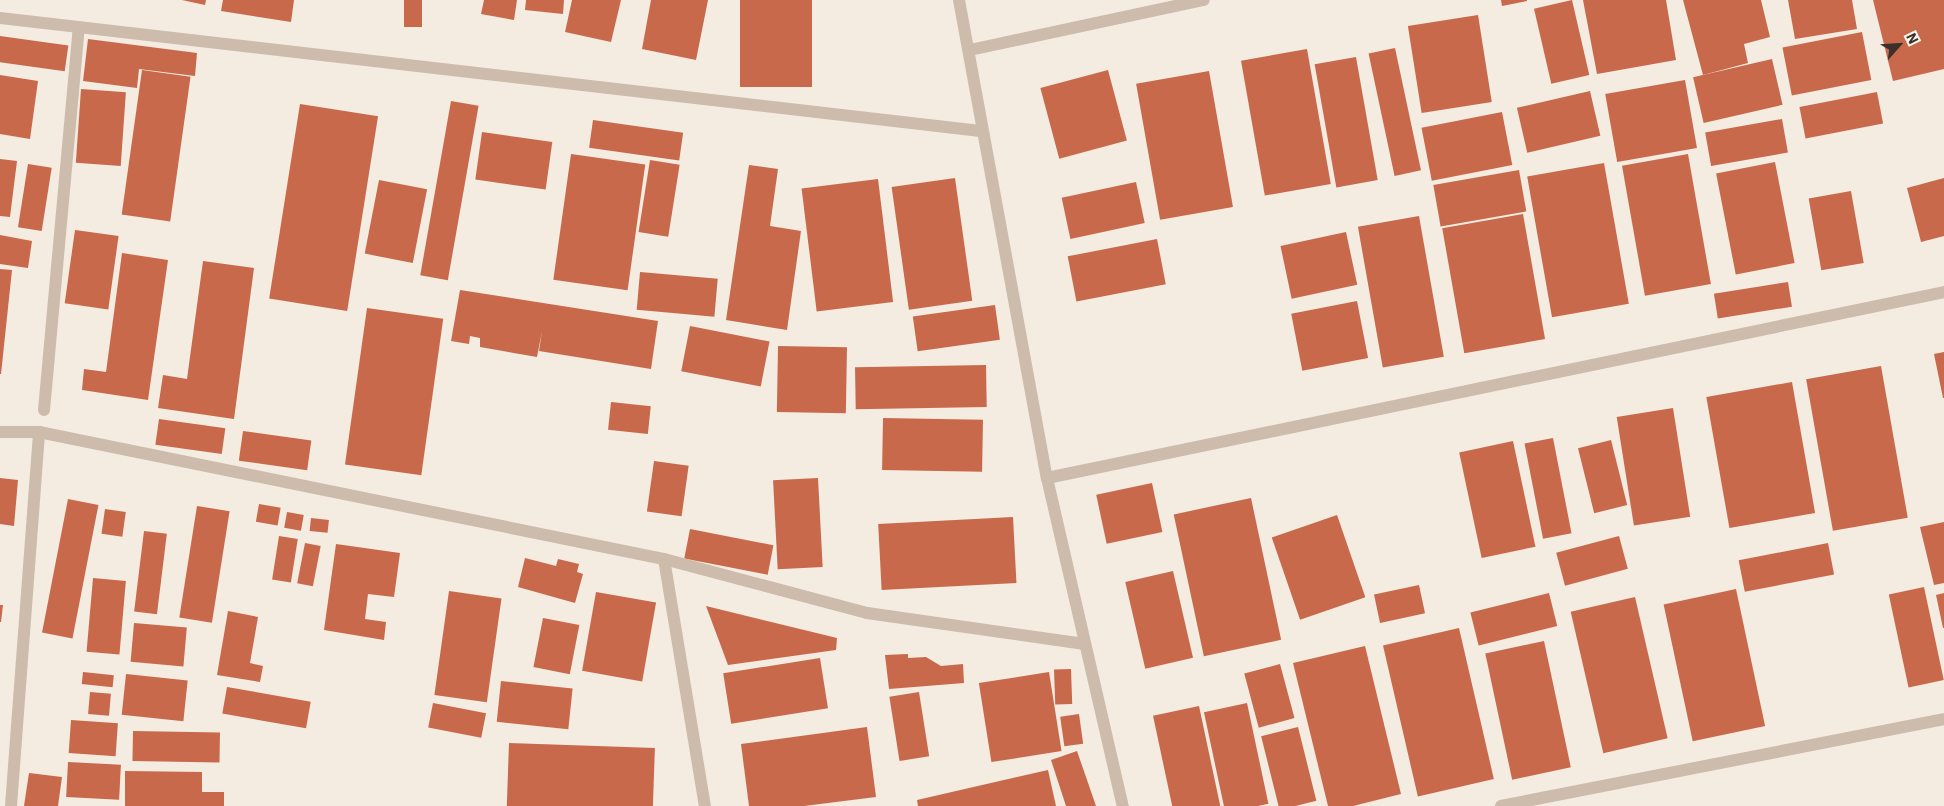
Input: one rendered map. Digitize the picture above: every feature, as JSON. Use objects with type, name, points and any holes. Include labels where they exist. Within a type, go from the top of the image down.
[{"type":"street","points":[[959,0],[970,50],[981,131],[1047,478],[1123,806]]},
{"type":"street","points":[[970,50],[1204,0]]},
{"type":"street","points":[[0,18],[79,29],[981,131]]},
{"type":"street","points":[[44,410],[79,29]]},
{"type":"street","points":[[1047,478],[1944,292]]},
{"type":"street","points":[[0,432],[39,432],[664,559],[867,613],[1085,644]]},
{"type":"street","points":[[11,806],[39,432]]},
{"type":"street","points":[[664,559],[705,806]]},
{"type":"street","points":[[1501,806],[1944,719]]},
{"type":"building","points":[[182,0],[206,0],[205,5]]},
{"type":"building","points":[[223,0],[294,0],[291,22],[221,11]]},
{"type":"building","points":[[404,0],[422,0],[422,27],[404,27]]},
{"type":"building","points":[[484,0],[517,0],[514,20],[481,14]]},
{"type":"building","points":[[526,0],[564,0],[563,14],[525,10]]},
{"type":"building","points":[[572,0],[621,0],[611,42],[565,32]]},
{"type":"building","points":[[651,0],[708,0],[696,60],[642,49]]},
{"type":"building","points":[[740,0],[812,0],[812,87],[740,87]]},
{"type":"building","points":[[1501,0],[1527,0],[1527,1],[1502,6]]},
{"type":"building","points":[[1572,0],[1589,75],[1551,84],[1534,9]]},
{"type":"building","points":[[1583,0],[1666,0],[1676,60],[1597,74]]},
{"type":"building","points":[[1683,0],[1761,0],[1770,37],[1744,44],[1748,63],[1703,75]]},
{"type":"building","points":[[1788,0],[1852,0],[1857,29],[1795,39]]},
{"type":"building","points":[[1873,0],[1944,0],[1944,69],[1893,81]]},
{"type":"building","points":[[1478,15],[1492,102],[1422,113],[1408,26]]},
{"type":"building","points":[[1862,32],[1871,80],[1792,96],[1782,47]]},
{"type":"building","points":[[0,36],[68,46],[65,71],[0,62]]},
{"type":"building","points":[[88,39],[197,53],[195,76],[139,69],[137,88],[83,81]]},
{"type":"building","points":[[1395,48],[1421,170],[1395,176],[1369,54]]},
{"type":"building","points":[[1307,49],[1331,184],[1265,196],[1241,61]]},
{"type":"building","points":[[1356,57],[1378,180],[1336,187],[1315,64]]},
{"type":"building","points":[[1772,59],[1783,105],[1704,123],[1693,77]]},
{"type":"building","points":[[142,70],[191,77],[170,221],[122,215]]},
{"type":"building","points":[[1108,70],[1127,141],[1059,159],[1040,88]]},
{"type":"building","points":[[1209,71],[1233,207],[1160,220],[1136,84]]},
{"type":"building","points":[[0,75],[38,81],[30,139],[0,134]]},
{"type":"building","points":[[1685,80],[1697,148],[1617,162],[1605,94]]},
{"type":"building","points":[[81,89],[126,92],[121,166],[76,163]]},
{"type":"building","points":[[1590,91],[1600,136],[1527,153],[1517,108]]},
{"type":"building","points":[[1877,92],[1883,123],[1806,138],[1799,107]]},
{"type":"building","points":[[451,101],[479,106],[448,280],[420,275]]},
{"type":"building","points":[[300,104],[378,116],[347,311],[269,299]]},
{"type":"building","points":[[1502,112],[1512,165],[1432,181],[1422,128]]},
{"type":"building","points":[[1782,119],[1788,152],[1711,166],[1705,133]]},
{"type":"building","points":[[593,120],[683,133],[679,160],[589,148]]},
{"type":"building","points":[[482,132],[552,142],[546,189],[475,180]]},
{"type":"building","points":[[571,154],[645,164],[628,290],[553,280]]},
{"type":"building","points":[[1688,154],[1711,284],[1645,296],[1622,166]]},
{"type":"building","points":[[0,159],[17,161],[10,217],[0,216]]},
{"type":"building","points":[[650,160],[680,165],[668,237],[639,232]]},
{"type":"building","points":[[1775,162],[1795,263],[1736,275],[1716,173]]},
{"type":"building","points":[[1604,163],[1629,304],[1552,317],[1527,177]]},
{"type":"building","points":[[28,164],[52,168],[42,231],[18,227]]},
{"type":"building","points":[[749,165],[778,169],[770,226],[801,231],[787,330],[726,320]]},
{"type":"building","points":[[1519,170],[1526,211],[1441,226],[1433,185]]},
{"type":"building","points":[[955,178],[972,301],[909,310],[892,187]]},
{"type":"building","points":[[1944,178],[1944,236],[1921,242],[1907,188]]},
{"type":"building","points":[[878,179],[893,302],[817,311],[802,188]]},
{"type":"building","points":[[379,180],[427,189],[413,263],[365,254]]},
{"type":"building","points":[[1136,182],[1145,223],[1070,239],[1062,198]]},
{"type":"building","points":[[1851,191],[1864,263],[1821,270],[1809,198]]},
{"type":"building","points":[[1523,214],[1545,339],[1464,353],[1442,228]]},
{"type":"building","points":[[1419,216],[1444,357],[1383,368],[1358,227]]},
{"type":"building","points":[[75,230],[119,236],[108,309],[65,303]]},
{"type":"building","points":[[1346,232],[1357,285],[1292,299],[1280,246]]},
{"type":"building","points":[[0,235],[32,241],[28,268],[0,264]]},
{"type":"building","points":[[1157,239],[1166,284],[1076,302],[1068,256]]},
{"type":"building","points":[[122,253],[168,260],[148,400],[82,390],[84,369],[106,372]]},
{"type":"building","points":[[203,261],[254,268],[234,419],[158,408],[163,375],[187,379]]},
{"type":"building","points":[[0,269],[12,270],[1,374],[0,374]]},
{"type":"building","points":[[640,272],[718,279],[714,317],[637,310]]},
{"type":"building","points":[[1788,282],[1792,307],[1718,318],[1714,294]]},
{"type":"building","points":[[460,290],[658,321],[651,369],[539,351],[542,331],[537,357],[480,347],[480,338],[470,336],[469,344],[451,341]]},
{"type":"building","points":[[1357,301],[1368,358],[1302,371],[1291,314]]},
{"type":"building","points":[[995,305],[1000,340],[918,351],[913,317]]},
{"type":"building","points":[[367,308],[443,319],[421,475],[345,464]]},
{"type":"building","points":[[690,326],[770,341],[761,387],[681,371]]},
{"type":"building","points":[[778,346],[847,347],[846,413],[777,412]]},
{"type":"building","points":[[1944,352],[1944,398],[1943,398],[1934,354]]},
{"type":"building","points":[[986,365],[987,407],[856,409],[855,367]]},
{"type":"building","points":[[1881,366],[1908,518],[1833,531],[1806,379]]},
{"type":"building","points":[[1792,382],[1815,513],[1729,528],[1706,397]]},
{"type":"building","points":[[611,402],[651,406],[648,434],[608,430]]},
{"type":"building","points":[[1673,408],[1690,517],[1634,526],[1617,417]]},
{"type":"building","points":[[883,418],[983,420],[982,472],[882,470]]},
{"type":"building","points":[[159,419],[225,428],[222,454],[155,445]]},
{"type":"building","points":[[243,431],[311,441],[307,470],[239,461]]},
{"type":"building","points":[[1553,438],[1572,533],[1543,539],[1525,444]]},
{"type":"building","points":[[1611,440],[1627,505],[1594,513],[1578,448]]},
{"type":"building","points":[[1513,441],[1535,547],[1482,558],[1459,452]]},
{"type":"building","points":[[654,461],[689,466],[682,516],[647,512]]},
{"type":"building","points":[[0,478],[18,480],[14,526],[0,524]]},
{"type":"building","points":[[818,478],[823,567],[778,569],[773,480]]},
{"type":"building","points":[[1152,483],[1162,532],[1107,544],[1096,495]]},
{"type":"building","points":[[1251,498],[1281,640],[1204,656],[1174,514]]},
{"type":"building","points":[[68,499],[98,505],[72,638],[42,633]]},
{"type":"building","points":[[259,504],[281,508],[278,526],[256,522]]},
{"type":"building","points":[[197,506],[230,511],[212,623],[179,618]]},
{"type":"building","points":[[105,509],[126,512],[122,537],[102,534]]},
{"type":"building","points":[[287,512],[304,515],[301,531],[284,528]]},
{"type":"building","points":[[1337,515],[1365,597],[1300,620],[1272,537]]},
{"type":"building","points":[[1013,517],[1016,583],[882,590],[878,524]]},
{"type":"building","points":[[311,518],[329,520],[328,533],[310,531]]},
{"type":"building","points":[[1944,522],[1944,583],[1934,585],[1920,527]]},
{"type":"building","points":[[690,529],[773,545],[768,575],[684,558]]},
{"type":"building","points":[[144,531],[167,534],[157,614],[134,611]]},
{"type":"building","points":[[279,536],[298,539],[291,582],[272,579]]},
{"type":"building","points":[[1619,536],[1628,569],[1565,586],[1556,553]]},
{"type":"building","points":[[305,543],[321,546],[313,586],[297,583]]},
{"type":"building","points":[[1828,543],[1834,574],[1745,592],[1739,560]]},
{"type":"building","points":[[336,544],[400,553],[394,597],[368,594],[365,619],[386,622],[384,640],[324,630]]},
{"type":"building","points":[[525,558],[556,566],[558,559],[579,564],[577,572],[583,574],[575,603],[518,587]]},
{"type":"building","points":[[1173,571],[1193,658],[1145,669],[1125,582]]},
{"type":"building","points":[[93,578],[126,581],[119,655],[87,652]]},
{"type":"building","points":[[1419,585],[1425,613],[1380,623],[1374,595]]},
{"type":"building","points":[[1924,587],[1944,680],[1909,687],[1889,594]]},
{"type":"building","points":[[1736,589],[1765,726],[1693,741],[1664,604]]},
{"type":"building","points":[[449,591],[501,598],[487,702],[434,695]]},
{"type":"building","points":[[596,592],[656,603],[642,681],[582,671]]},
{"type":"building","points":[[1549,593],[1557,626],[1479,646],[1470,613]]},
{"type":"building","points":[[1944,593],[1944,628],[1943,628],[1936,595]]},
{"type":"building","points":[[1635,597],[1668,738],[1603,753],[1571,612]]},
{"type":"building","points":[[0,605],[3,605],[1,622],[0,622]]},
{"type":"building","points":[[706,606],[837,638],[836,650],[728,665]]},
{"type":"building","points":[[228,611],[258,617],[250,663],[263,666],[260,682],[217,675]]},
{"type":"building","points":[[543,618],[579,625],[570,674],[533,667]]},
{"type":"building","points":[[134,623],[187,628],[183,666],[131,662]]},
{"type":"building","points":[[1459,628],[1494,779],[1418,797],[1383,646]]},
{"type":"building","points":[[1544,641],[1571,767],[1512,780],[1485,653]]},
{"type":"building","points":[[1365,646],[1401,794],[1353,806],[1328,806],[1293,663]]},
{"type":"building","points":[[908,654],[908,658],[926,657],[941,666],[963,664],[964,683],[889,689],[885,655]]},
{"type":"building","points":[[820,658],[828,708],[731,724],[723,673]]},
{"type":"building","points":[[1280,664],[1294,718],[1259,728],[1244,674]]},
{"type":"building","points":[[1071,669],[1072,704],[1055,705],[1054,670]]},
{"type":"building","points":[[83,672],[114,675],[113,687],[82,684]]},
{"type":"building","points":[[1049,672],[1062,751],[991,762],[979,683]]},
{"type":"building","points":[[126,674],[188,680],[183,721],[122,715]]},
{"type":"building","points":[[501,681],[573,689],[568,729],[497,722]]},
{"type":"building","points":[[227,687],[311,702],[306,728],[222,714]]},
{"type":"building","points":[[90,692],[111,694],[109,716],[88,714]]},
{"type":"building","points":[[919,692],[929,756],[900,761],[889,697]]},
{"type":"building","points":[[433,703],[486,713],[481,738],[428,728]]},
{"type":"building","points":[[1247,703],[1268,804],[1258,806],[1224,806],[1204,712]]},
{"type":"building","points":[[1199,706],[1220,806],[1172,806],[1153,716]]},
{"type":"building","points":[[1079,714],[1083,744],[1064,746],[1060,717]]},
{"type":"building","points":[[71,720],[118,723],[116,756],[69,753]]},
{"type":"building","points":[[867,727],[876,797],[804,806],[749,806],[741,744]]},
{"type":"building","points":[[1298,727],[1316,801],[1295,806],[1279,806],[1261,736]]},
{"type":"building","points":[[133,731],[220,733],[219,763],[132,761]]},
{"type":"building","points":[[509,743],[655,748],[653,806],[507,806]]},
{"type":"building","points":[[1077,751],[1096,806],[1066,806],[1051,760]]},
{"type":"building","points":[[68,762],[121,765],[119,800],[66,797]]},
{"type":"building","points":[[1048,770],[1056,806],[918,806],[917,800]]},
{"type":"building","points":[[125,771],[202,772],[202,792],[224,792],[224,806],[125,806]]},
{"type":"building","points":[[29,773],[62,777],[58,806],[24,806]]}]
